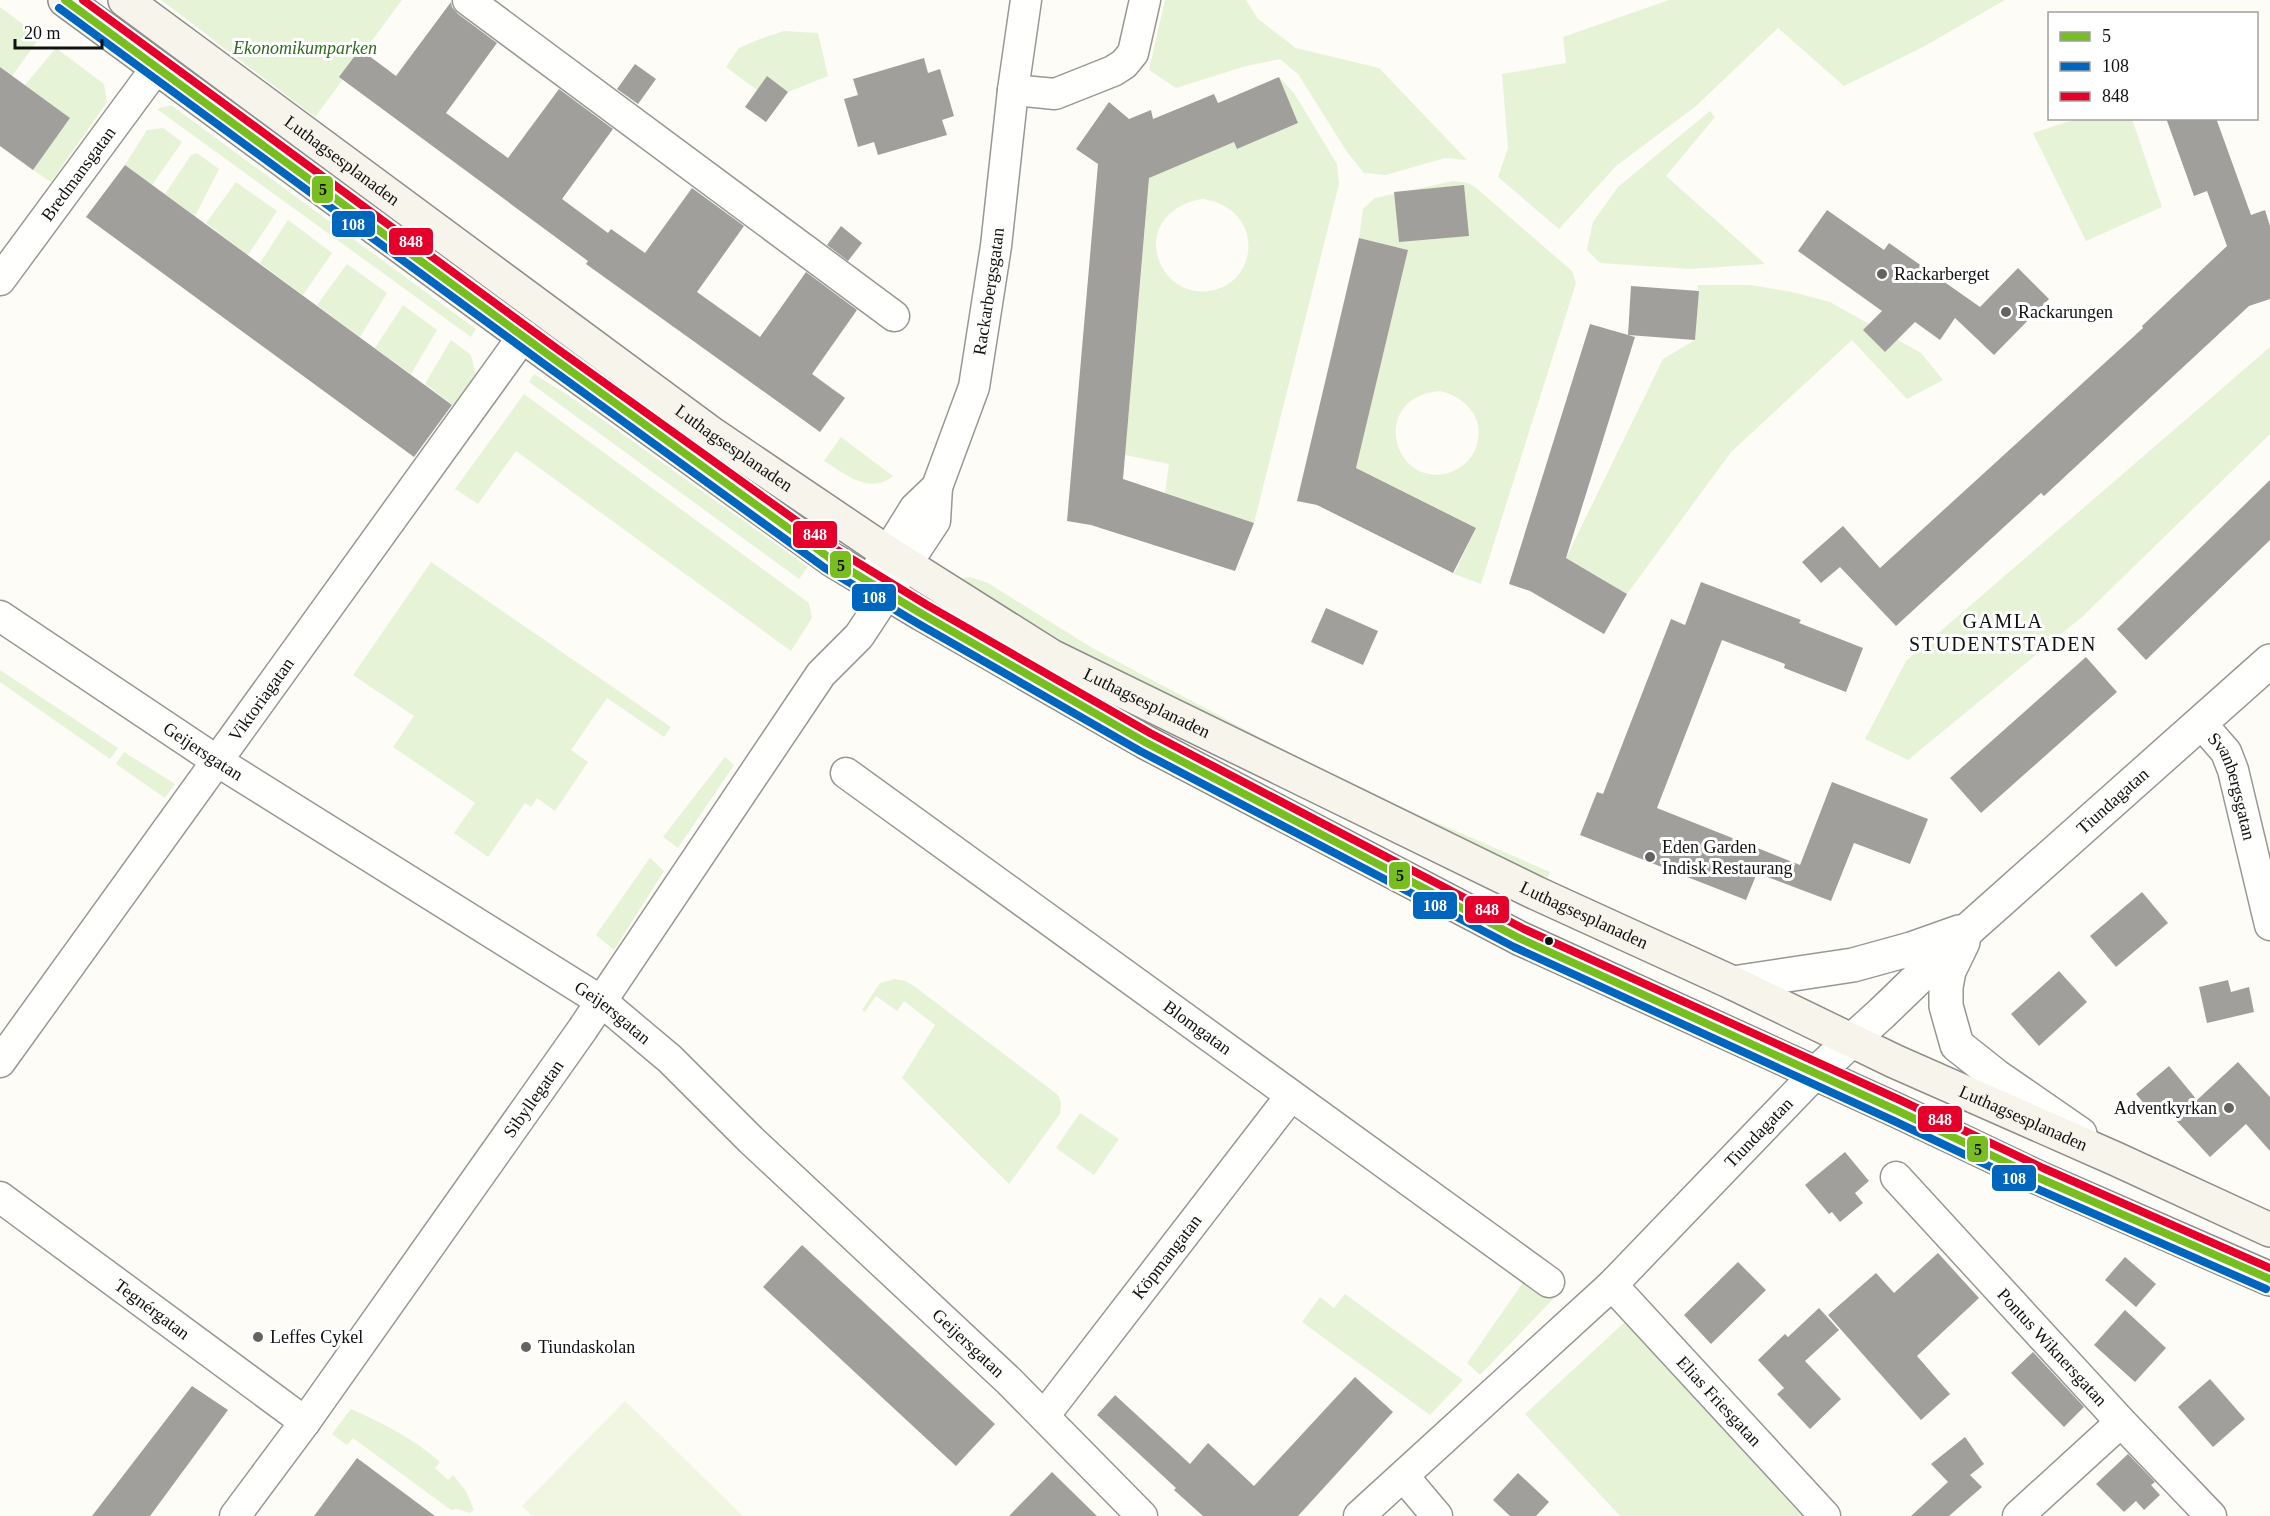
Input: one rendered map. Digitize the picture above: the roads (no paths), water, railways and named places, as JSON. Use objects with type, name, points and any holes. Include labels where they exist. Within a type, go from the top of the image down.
[{"type":"main road","name":"Luthagsesplanaden","points":[[65,0],[831,559],[878,588],[1145,742],[1509,933],[2039,1178],[2270,1279]]},
{"type":"main road","name":"Luthagsesplanaden","points":[[125,0],[712,434],[897,559],[1050,656],[1536,893],[1733,982],[1852,1041],[2270,1230]]},
{"type":"street","points":[[468,0],[894,316]]},
{"type":"street","name":"Rackarbergsgatan","points":[[878,588],[897,559],[935,521],[937,487],[974,387],[996,246],[1013,90],[1026,0]]},
{"type":"street","points":[[1013,90],[1055,94],[1113,71],[1124,64],[1133,53],[1145,0]]},
{"type":"street","name":"Bredmansgatan","points":[[0,280],[157,67]]},
{"type":"street","name":"Viktoriagatan","points":[[0,1062],[524,335]]},
{"type":"street","name":"Sibyllegatan","points":[[235,1516],[305,1422],[601,1001],[821,674],[842,626],[878,588]]},
{"type":"street","name":"Geijersgatan","points":[[0,616],[217,761],[601,1001],[670,1059],[751,1140],[1044,1416],[1142,1516]]},
{"type":"street","name":"Tiundagatan","points":[[1359,1516],[1612,1285],[1815,1074],[1971,927],[2270,660]]},
{"type":"street","name":"Svanbergsgatan","points":[[2200,722],[2226,753],[2233,770],[2270,925]]},
{"type":"street","name":"Blomgatan","points":[[846,773],[1290,1097],[1549,1282]]},
{"type":"street","points":[[1733,982],[1853,965],[1911,949],[1971,927]]},
{"type":"street","points":[[1971,927],[1956,955],[1946,987],[1946,1006],[1957,1045],[1996,1076],[2116,1159]]},
{"type":"street","name":"Köpmangatan","points":[[1044,1416],[1290,1097]]},
{"type":"street","name":"Pontus Wiknersgatan","points":[[1896,1177],[2121,1422],[2211,1516]]},
{"type":"street","name":"Tegnérgatan","points":[[0,1197],[305,1422]]},
{"type":"street","name":"Elias Friesgatan","points":[[1612,1285],[1825,1516]]},
{"type":"street","points":[[2018,1516],[2121,1422]]},
{"type":"street","points":[[1404,1477],[1437,1516]]},
{"type":"place","name":"Rackarberget","points":[[1882,274]]},
{"type":"place","name":"Rackarungen","points":[[2006,312]]},
{"type":"place","name":"Eden Garden Indisk Restaurang","points":[[1650,857]]},
{"type":"place","name":"Adventkyrkan","points":[[2229,1108]]},
{"type":"place","name":"Leffes Cykel","points":[[258,1337]]},
{"type":"place","name":"Tiundaskolan","points":[[526,1347]]},
{"type":"district","name":"GAMLA STUDENTSTADEN","points":[[2003,632]]},
{"type":"park label","name":"Ekonomikumparken","points":[[305,48]]}]
